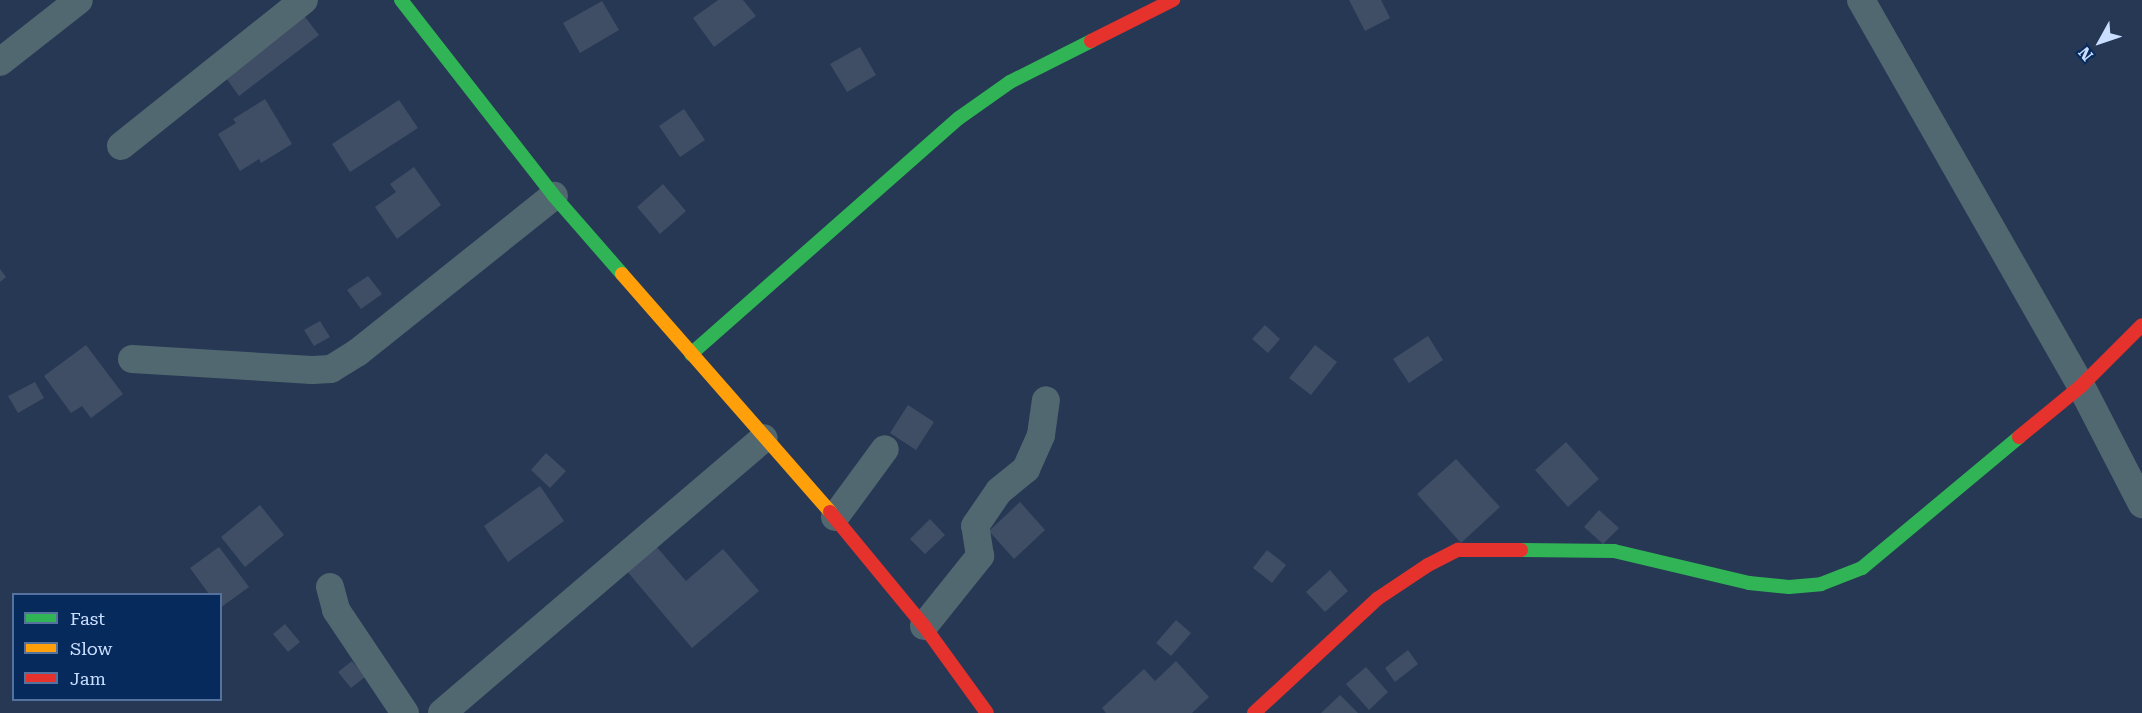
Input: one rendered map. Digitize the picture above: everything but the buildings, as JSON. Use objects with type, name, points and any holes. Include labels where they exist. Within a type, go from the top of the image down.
[{"type":"street","points":[[0,62],[79,0]]},
{"type":"street","points":[[121,146],[304,0]]},
{"type":"street","points":[[401,0],[554,196],[835,517],[924,626],[987,713]]},
{"type":"street","points":[[691,354],[959,118],[1010,82],[1173,0]]},
{"type":"street","points":[[1861,0],[2081,386],[2142,504]]},
{"type":"street","points":[[132,359],[331,369],[357,353],[554,196]]},
{"type":"street","points":[[1254,713],[1377,599],[1428,565],[1458,550],[1614,551],[1749,583],[1789,587],[1821,584],[1862,568],[2081,386],[2142,325]]},
{"type":"street","points":[[924,626],[980,556],[975,526],[999,491],[1026,469],[1041,435],[1046,400]]},
{"type":"street","points":[[442,713],[764,438]]},
{"type":"street","points":[[835,517],[885,449]]},
{"type":"street","points":[[330,587],[336,610],[405,713]]},
{"type":"traffic: fast","points":[[401,0],[554,196],[622,274]]},
{"type":"traffic: fast","points":[[691,354],[959,118],[1010,82],[1091,41]]},
{"type":"traffic: fast","points":[[1521,550],[1614,551],[1749,583],[1789,587],[1821,584],[1862,568],[2019,437]]},
{"type":"traffic: slow","points":[[622,274],[830,512]]},
{"type":"traffic: jam","points":[[1091,41],[1173,0]]},
{"type":"traffic: jam","points":[[2019,437],[2081,386],[2142,325]]},
{"type":"traffic: jam","points":[[830,512],[924,626],[987,713]]},
{"type":"traffic: jam","points":[[1254,713],[1377,599],[1428,565],[1458,550],[1521,550]]}]
